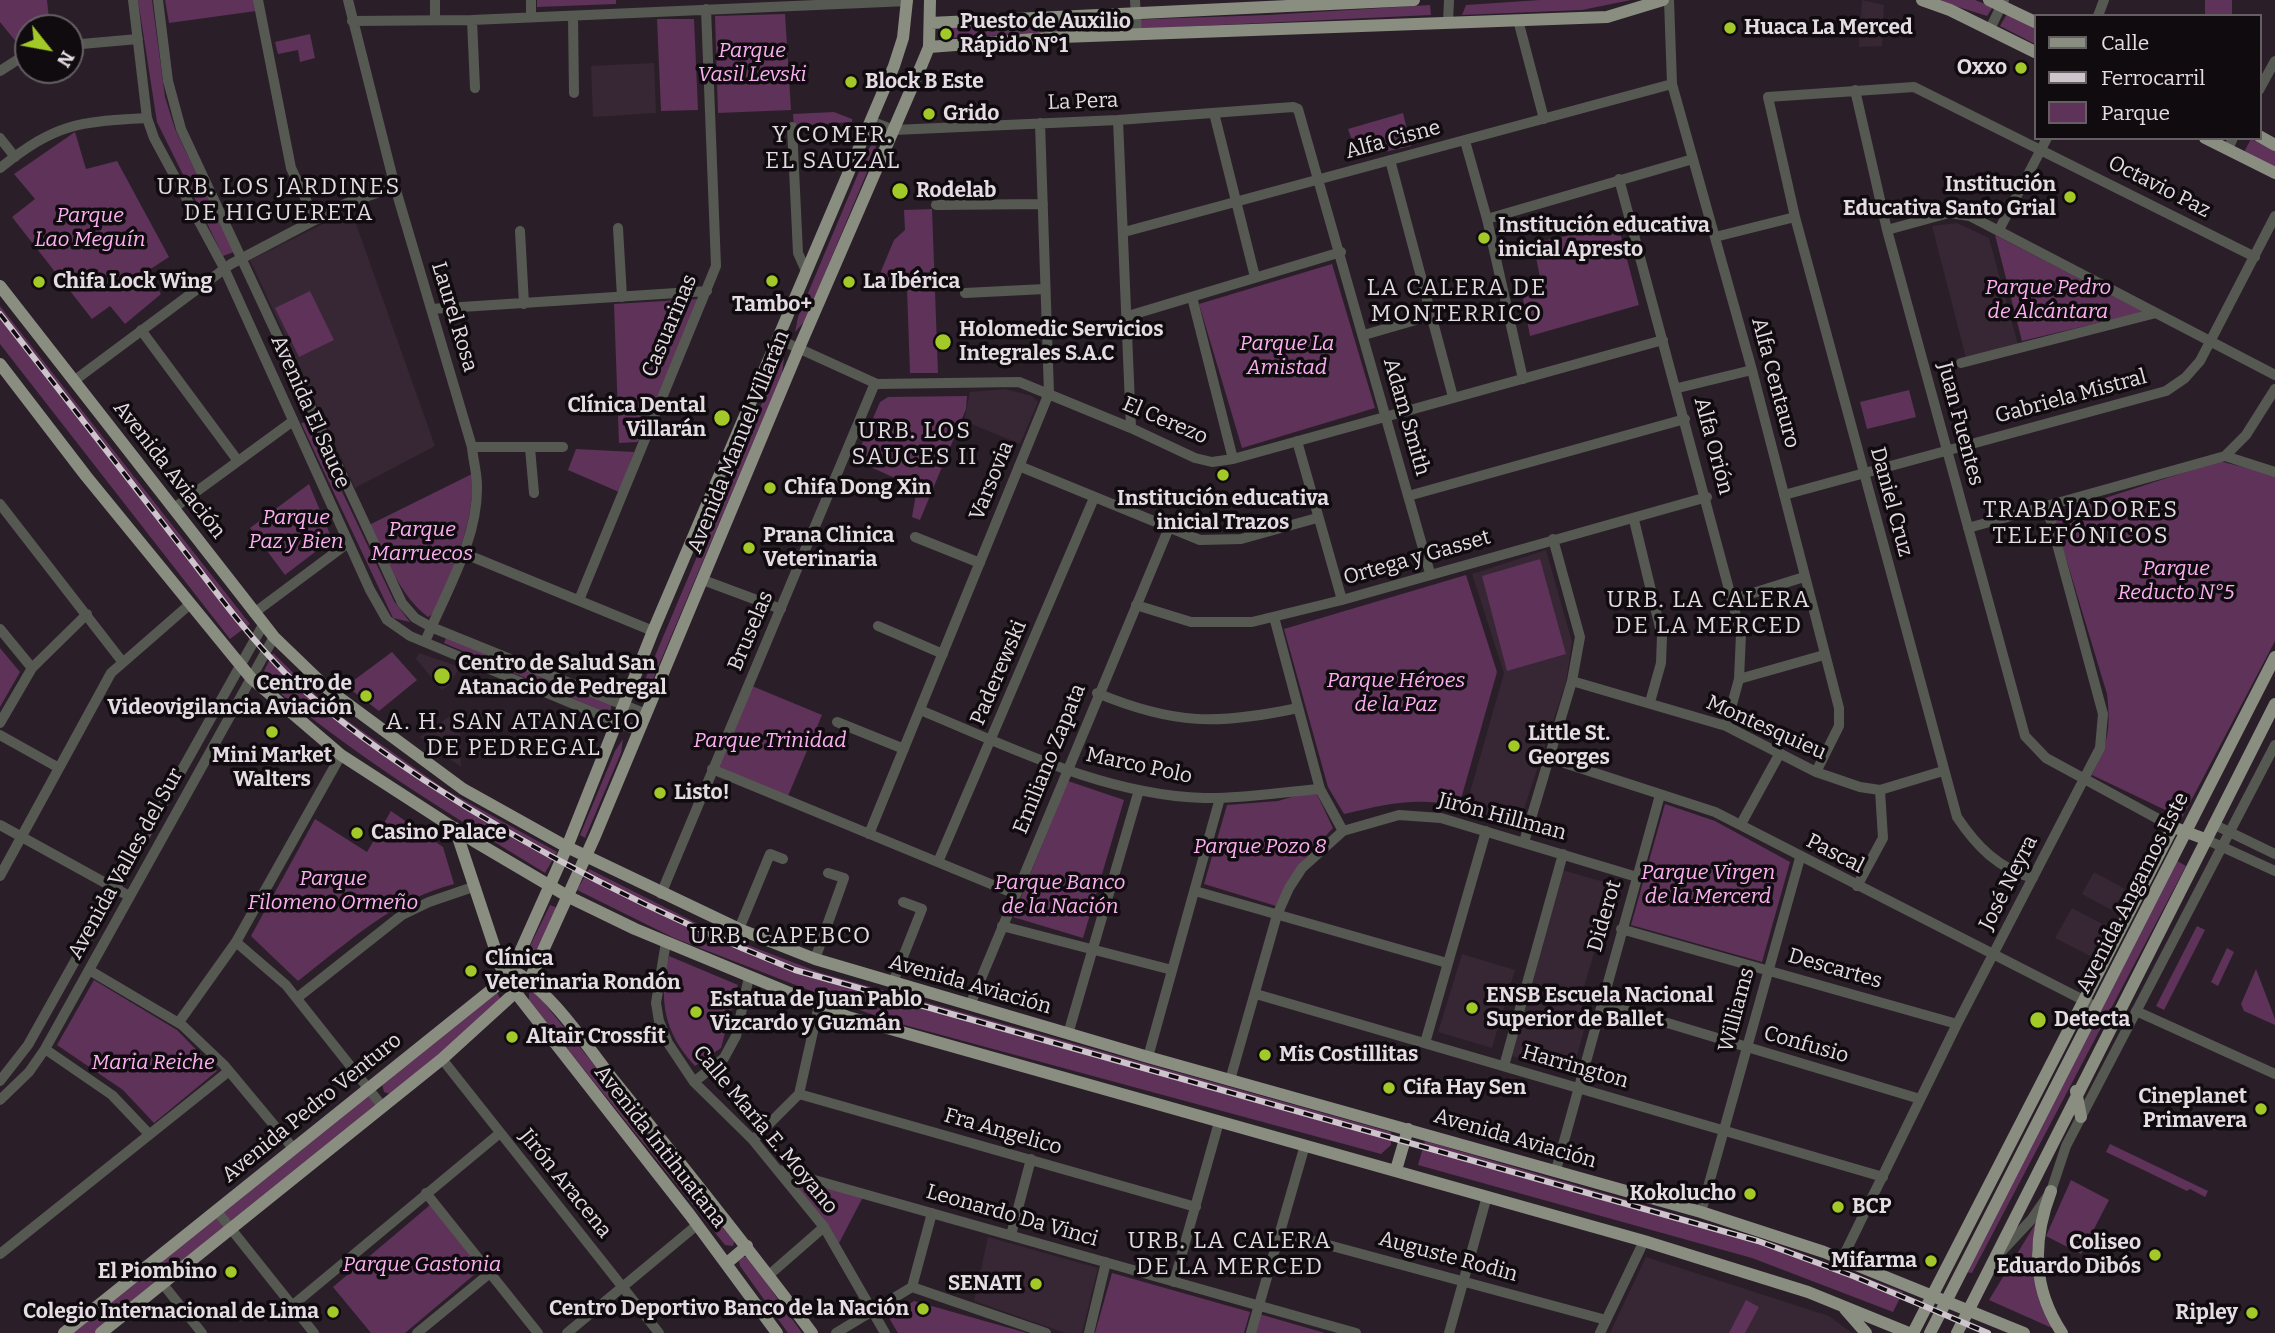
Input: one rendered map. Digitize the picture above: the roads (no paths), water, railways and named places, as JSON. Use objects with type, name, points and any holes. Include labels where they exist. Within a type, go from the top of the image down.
[{"type":"main road","name":"Avenida Manuel Villarán","points":[[569,897],[799,348],[929,47],[937,23],[930,0]]},
{"type":"main road","points":[[947,45],[940,37],[937,23],[1135,6],[1413,0]]},
{"type":"main road","points":[[929,47],[1137,34],[1606,16],[1663,0]]},
{"type":"main road","points":[[1922,0],[2034,51]]},
{"type":"main road","points":[[1989,0],[2003,2],[2034,21]]},
{"type":"main road","name":"Avenida Manuel Villarán","points":[[550,886],[653,631],[900,52],[908,1]]},
{"type":"main road","points":[[2231,144],[2275,173]]},
{"type":"main road","name":"Avenida Aviación","points":[[0,286],[274,637],[329,690],[463,789],[567,847],[661,894],[815,959],[1148,1057],[1701,1212],[1842,1259],[2024,1333]]},
{"type":"main road","points":[[0,364],[189,605],[251,678],[341,755],[569,897],[666,942],[818,1006],[1644,1241],[1843,1306],[1911,1333],[2090,1004],[2172,827],[2205,839]]},
{"type":"main road","name":"Avenida Angamos Este","points":[[1930,1333],[2090,1004],[2186,831],[2275,657]]},
{"type":"main road","name":"Avenida Angamos Este","points":[[1956,1333],[2076,1091],[2275,704]]},
{"type":"main road","points":[[2186,831],[2213,824]]},
{"type":"main road","name":"Avenida Intihuatana","points":[[455,828],[473,887],[516,995],[727,1263],[778,1333]]},
{"type":"main road","name":"Avenida Pedro Venturo","points":[[64,1333],[509,975],[550,886]]},
{"type":"main road","name":"Avenida Pedro Venturo","points":[[101,1333],[442,1059],[516,995],[530,979],[569,897]]},
{"type":"main road","name":"Avenida Intihuatana","points":[[509,975],[530,979],[747,1245],[812,1333]]},
{"type":"main road","points":[[2076,1091],[2081,1117]]},
{"type":"main road","points":[[1396,1170],[1408,1129]]},
{"type":"main road","points":[[2051,1191],[2040,1220],[2036,1267],[2045,1304],[2062,1333]]},
{"type":"main road","points":[[727,1263],[747,1245]]},
{"type":"main road","points":[[1843,1306],[1866,1333]]},
{"type":"street","name":"Avenida El Sauce","points":[[133,0],[147,118],[224,268],[348,543],[387,620],[401,631],[425,642],[638,731]]},
{"type":"street","name":"Avenida El Sauce","points":[[158,0],[173,106],[392,585],[415,618],[431,627],[646,714]]},
{"type":"street","points":[[258,0],[291,168],[315,219]]},
{"type":"street","name":"Laurel Rosa","points":[[348,0],[395,187],[472,447],[477,486],[473,518],[463,553],[425,642]]},
{"type":"street","points":[[435,0],[435,20]]},
{"type":"street","points":[[531,0],[531,17]]},
{"type":"street","points":[[1448,22],[1449,0]]},
{"type":"street","name":"Alfa Centauro","points":[[1669,0],[1672,84],[1752,370],[1840,721],[1816,772]]},
{"type":"street","points":[[352,21],[573,16],[621,8],[706,9],[813,2],[908,1]]},
{"type":"street","points":[[1990,29],[2003,2]]},
{"type":"street","points":[[1135,6],[1137,34]]},
{"type":"street","name":"Casuarinas","points":[[579,600],[639,448],[716,266],[706,9]]},
{"type":"street","points":[[573,16],[575,93]]},
{"type":"street","points":[[472,20],[475,88]]},
{"type":"street","points":[[1518,20],[1544,119]]},
{"type":"street","points":[[84,44],[138,38]]},
{"type":"street","points":[[2261,86],[2275,62]]},
{"type":"street","name":"Alfa Cisne","points":[[1124,232],[1672,84]]},
{"type":"street","name":"Octavio Paz","points":[[1768,97],[1914,87],[2255,257]]},
{"type":"street","name":"Juan Fuentes","points":[[1855,90],[1886,230],[2025,736],[2037,751],[2172,827]]},
{"type":"street","name":"Daniel Cruz","points":[[1768,97],[1795,217],[1957,817],[1969,835],[2001,866],[2034,878]]},
{"type":"street","name":"La Pera","points":[[870,121],[894,130],[1118,120],[1293,107],[1298,110]]},
{"type":"street","name":"Adam Smith","points":[[1298,110],[1320,178],[1430,573]]},
{"type":"street","points":[[1214,113],[1255,277]]},
{"type":"street","points":[[0,168],[62,127],[90,121],[147,118]]},
{"type":"street","points":[[1118,120],[1131,428]]},
{"type":"street","name":"Varsovia","points":[[869,834],[1049,393],[1040,123]]},
{"type":"street","points":[[792,127],[798,253],[806,271]]},
{"type":"street","points":[[0,138],[15,157]]},
{"type":"street","points":[[1999,230],[2046,140]]},
{"type":"street","points":[[1465,141],[1487,219],[1523,379]]},
{"type":"street","points":[[1487,219],[1693,159]]},
{"type":"street","points":[[1390,160],[1453,397]]},
{"type":"street","name":"Alfa Orión","points":[[1619,179],[1678,388],[1741,634],[1739,679],[1726,726]]},
{"type":"street","points":[[75,380],[224,268],[347,203],[395,187]]},
{"type":"street","points":[[936,205],[1043,204]]},
{"type":"street","points":[[1886,230],[1953,213],[1970,216],[2275,375]]},
{"type":"street","name":"Gabriela Mistral","points":[[1784,495],[2166,391],[2191,372],[2211,341],[2275,216]]},
{"type":"street","points":[[1715,237],[1795,217]]},
{"type":"street","points":[[618,228],[622,296]]},
{"type":"street","points":[[520,231],[524,304]]},
{"type":"street","points":[[1128,316],[1340,252]]},
{"type":"street","points":[[965,293],[1045,289]]},
{"type":"street","points":[[431,309],[707,291]]},
{"type":"street","points":[[1192,297],[1233,459]]},
{"type":"street","points":[[1961,363],[2156,313]]},
{"type":"street","points":[[1364,335],[1433,315]]},
{"type":"street","points":[[141,330],[238,461]]},
{"type":"street","name":"El Cerezo","points":[[778,339],[875,383],[1018,382],[1131,428],[1195,458],[1212,462],[1233,459],[1663,340]]},
{"type":"street","points":[[1678,388],[1752,370]]},
{"type":"street","name":"Bruselas","points":[[661,894],[875,383]]},
{"type":"street","points":[[1968,528],[2225,456],[2246,435],[2275,389]]},
{"type":"street","points":[[1408,496],[1685,419]]},
{"type":"street","points":[[174,508],[292,421]]},
{"type":"street","points":[[1297,441],[1342,600]]},
{"type":"street","points":[[472,447],[564,447]]},
{"type":"street","points":[[530,447],[534,493]]},
{"type":"street","points":[[2225,456],[2275,472]]},
{"type":"street","points":[[1019,466],[1168,530],[1200,540],[1220,542],[1256,536],[1317,518]]},
{"type":"street","name":"Ortega y Gasset","points":[[1136,605],[1171,618],[1212,624],[1274,617],[1553,539],[1634,520],[1707,497]]},
{"type":"street","name":"Paderewski","points":[[938,862],[1094,498]]},
{"type":"street","points":[[0,504],[121,660]]},
{"type":"street","name":"José Neyra","points":[[1842,1259],[1957,1024],[2100,748],[2103,714],[2047,507]]},
{"type":"street","points":[[1634,520],[1662,636],[1661,663],[1650,702]]},
{"type":"street","name":"Emiliano Zapata","points":[[970,1005],[1097,693],[1168,530]]},
{"type":"street","points":[[915,537],[979,563]]},
{"type":"street","points":[[1524,842],[1572,681],[1579,625],[1553,539]]},
{"type":"street","points":[[254,613],[348,543]]},
{"type":"street","points":[[463,553],[653,631]]},
{"type":"street","points":[[1734,599],[1804,576]]},
{"type":"street","points":[[703,580],[781,609]]},
{"type":"street","points":[[0,876],[111,673],[121,660],[189,605]]},
{"type":"street","points":[[0,723],[32,668],[87,614]]},
{"type":"street","points":[[1274,617],[1320,789],[1343,831]]},
{"type":"street","name":"Avenida Valles del Sur","points":[[0,1081],[28,1045],[262,625]]},
{"type":"street","points":[[878,626],[943,654]]},
{"type":"street","points":[[0,629],[32,668]]},
{"type":"street","name":"Avenida Valles del Sur","points":[[0,1100],[23,1079],[45,1049],[274,637]]},
{"type":"street","points":[[1739,679],[1824,655]]},
{"type":"street","name":"Montesquieu","points":[[1572,681],[1726,726],[1837,781],[1880,790],[1943,771]]},
{"type":"street","points":[[1097,693],[1160,716],[1205,721],[1249,718],[1298,708]]},
{"type":"street","name":"Marco Polo","points":[[920,710],[1067,769],[1139,790],[1220,798],[1320,789]]},
{"type":"street","points":[[837,722],[904,750]]},
{"type":"street","points":[[0,735],[59,768]]},
{"type":"street","points":[[1996,1257],[2031,1220],[2051,1191],[2066,1146],[2275,745]]},
{"type":"street","points":[[1741,824],[1780,753]]},
{"type":"street","points":[[179,1023],[236,942],[341,755]]},
{"type":"street","name":"Pascal","points":[[1549,758],[1741,824],[1800,858],[2090,1004]]},
{"type":"street","points":[[712,769],[1015,894]]},
{"type":"street","points":[[1068,1034],[1139,790]]},
{"type":"street","points":[[1857,886],[1883,838],[1880,790]]},
{"type":"street","name":"Diderot","points":[[1556,1170],[1660,794]]},
{"type":"street","points":[[1148,1057],[1220,798]]},
{"type":"street","name":"Jirón Hillman","points":[[1230,1080],[1277,915],[1303,868],[1343,831],[1399,815],[1441,818],[1637,877]]},
{"type":"street","points":[[2213,824],[2275,854]]},
{"type":"street","points":[[0,825],[129,897]]},
{"type":"street","points":[[1424,1043],[1486,831]]},
{"type":"street","points":[[2205,839],[2275,871]]},
{"type":"street","points":[[739,929],[770,854],[783,859]]},
{"type":"street","points":[[1504,1066],[1563,854]]},
{"type":"street","name":"Williams","points":[[1701,1212],[1800,858]]},
{"type":"street","points":[[815,959],[844,878],[828,873]]},
{"type":"street","points":[[297,998],[402,915],[429,902],[473,887]]},
{"type":"street","points":[[1195,891],[1447,963]]},
{"type":"street","points":[[893,982],[922,909],[903,902]]},
{"type":"street","points":[[1002,926],[1172,970]]},
{"type":"street","name":"Descartes","points":[[1621,929],[1957,1024]]},
{"type":"street","points":[[236,942],[262,962],[297,998],[383,1107]]},
{"type":"street","name":"Calle María E. Moyano","points":[[666,942],[657,983],[659,1021],[668,1043],[694,1082],[754,1140],[824,1227],[886,1333]]},
{"type":"street","points":[[89,970],[179,1023],[229,1071],[293,1148]]},
{"type":"street","points":[[694,1082],[724,1058],[736,1036],[749,977]]},
{"type":"street","name":"Harrington","points":[[1256,994],[1883,1177]]},
{"type":"street","name":"Confusio","points":[[1601,1003],[1920,1098]]},
{"type":"street","points":[[754,1140],[799,1094],[818,1006]]},
{"type":"street","points":[[2136,1011],[2275,1074]]},
{"type":"street","points":[[45,1049],[112,1095],[149,1134]]},
{"type":"street","name":"Jirón Aracena","points":[[442,1059],[659,1333]]},
{"type":"street","points":[[0,1254],[229,1071]]},
{"type":"street","name":"Fra Angelico","points":[[799,1094],[1196,1207]]},
{"type":"street","points":[[1174,1282],[1219,1122]]},
{"type":"street","points":[[293,1306],[500,1133]]},
{"type":"street","points":[[1251,1333],[1304,1145]]},
{"type":"street","points":[[1011,1236],[1031,1159]]},
{"type":"street","name":"Leonardo Da Vinci","points":[[779,1170],[1356,1333]]},
{"type":"street","points":[[426,1193],[538,1333]]},
{"type":"street","points":[[1449,1333],[1487,1196]]},
{"type":"street","points":[[216,1210],[314,1333]]},
{"type":"street","points":[[836,1333],[912,1287],[932,1213]]},
{"type":"street","points":[[567,1333],[697,1225]]},
{"type":"street","points":[[769,1275],[824,1227]]},
{"type":"street","name":"Auguste Rodin","points":[[1280,1232],[1606,1320]]},
{"type":"street","points":[[1600,1333],[1644,1241]]},
{"type":"street","points":[[1089,1333],[1106,1262]]},
{"type":"street","points":[[417,1333],[490,1273]]},
{"type":"street","points":[[162,1283],[202,1333]]},
{"type":"street","points":[[912,1287],[1046,1333]]},
{"type":"railway","points":[[0,314],[227,606],[286,674],[353,730],[424,780],[513,835],[605,884],[699,929],[795,970],[1758,1241],[1853,1276],[1988,1333]]},
{"type":"place","name":"Huaca La Merced","points":[[1730,28]]},
{"type":"place","name":"Puesto de Auxilio Rápido N°1","points":[[946,34]]},
{"type":"place","name":"Oxxo","points":[[2021,68]]},
{"type":"place","name":"Block B Este","points":[[851,82]]},
{"type":"place","name":"Grido","points":[[929,114]]},
{"type":"place","name":"Rodelab","points":[[900,191]]},
{"type":"place","name":"Institución Educativa Santo Grial","points":[[2070,197]]},
{"type":"place","name":"Institución educativa inicial Apresto","points":[[1484,238]]},
{"type":"place","name":"Tambo+","points":[[772,281]]},
{"type":"place","name":"Chifa Lock Wing","points":[[39,282]]},
{"type":"place","name":"La Ibérica","points":[[849,282]]},
{"type":"place","name":"Holomedic Servicios Integrales S.A.C","points":[[943,342]]},
{"type":"place","name":"Clínica Dental Villarán","points":[[722,418]]},
{"type":"place","name":"Institución educativa inicial Trazos","points":[[1223,475]]},
{"type":"place","name":"Chifa Dong Xin","points":[[770,488]]},
{"type":"place","name":"Prana Clinica Veterinaria","points":[[749,548]]},
{"type":"place","name":"Centro de Salud San Atanacio de Pedregal","points":[[442,676]]},
{"type":"place","name":"Centro de Videovigilancia Aviación","points":[[366,696]]},
{"type":"place","name":"Mini Market Walters","points":[[272,732]]},
{"type":"place","name":"Little St. Georges","points":[[1514,746]]},
{"type":"place","name":"Listo!","points":[[660,793]]},
{"type":"place","name":"Casino Palace","points":[[357,833]]},
{"type":"place","name":"Clínica Veterinaria Rondón","points":[[471,971]]},
{"type":"place","name":"ENSB Escuela Nacional Superior de Ballet","points":[[1472,1008]]},
{"type":"place","name":"Estatua de Juan Pablo Vizcardo y Guzmán","points":[[696,1012]]},
{"type":"place","name":"Detecta","points":[[2038,1020]]},
{"type":"place","name":"Altair Crossfit","points":[[512,1037]]},
{"type":"place","name":"Mis Costillitas","points":[[1265,1055]]},
{"type":"place","name":"Cifa Hay Sen","points":[[1389,1088]]},
{"type":"place","name":"Cineplanet Primavera","points":[[2261,1109]]},
{"type":"place","name":"Kokolucho","points":[[1750,1194]]},
{"type":"place","name":"BCP","points":[[1838,1207]]},
{"type":"place","name":"Coliseo Eduardo Dibós","points":[[2155,1255]]},
{"type":"place","name":"Mifarma","points":[[1931,1261]]},
{"type":"place","name":"El Piombino","points":[[231,1272]]},
{"type":"place","name":"SENATI","points":[[1036,1284]]},
{"type":"place","name":"Centro Deportivo Banco de la Nación","points":[[923,1309]]},
{"type":"place","name":"Colegio Internacional de Lima","points":[[333,1312]]},
{"type":"place","name":"Ripley","points":[[2252,1313]]},
{"type":"district","name":"Y COMER. EL SAUZAL","points":[[833,149]]},
{"type":"district","name":"URB. LOS JARDINES DE HIGUERETA","points":[[279,201]]},
{"type":"district","name":"LA CALERA DE MONTERRICO","points":[[1457,302]]},
{"type":"district","name":"URB. LOS SAUCES II","points":[[915,445]]},
{"type":"district","name":"TRABAJADORES TELEFÓNICOS","points":[[2081,524]]},
{"type":"district","name":"URB. LA CALERA DE LA MERCED","points":[[1709,614]]},
{"type":"district","name":"A. H. SAN ATANACIO DE PEDREGAL","points":[[514,736]]},
{"type":"district","name":"URB. CAPEBCO","points":[[781,937]]},
{"type":"district","name":"URB. LA CALERA DE LA MERCED","points":[[1230,1255]]},
{"type":"park label","name":"Parque Vasil Levski","points":[[752,63]]},
{"type":"park label","name":"Parque Lao Meguín","points":[[90,228]]},
{"type":"park label","name":"Parque Pedro de Alcántara","points":[[2048,300]]},
{"type":"park label","name":"Parque La Amistad","points":[[1287,356]]},
{"type":"park label","name":"Parque Paz y Bien","points":[[296,530]]},
{"type":"park label","name":"Parque Marruecos","points":[[422,542]]},
{"type":"park label","name":"Parque Reducto N°5","points":[[2176,581]]},
{"type":"park label","name":"Parque Héroes de la Paz","points":[[1396,693]]},
{"type":"park label","name":"Parque Trinidad","points":[[770,741]]},
{"type":"park label","name":"Parque Pozo 8","points":[[1260,847]]},
{"type":"park label","name":"Parque Virgen de la Mercerd","points":[[1708,885]]},
{"type":"park label","name":"Parque Filomeno Ormeño","points":[[333,891]]},
{"type":"park label","name":"Parque Banco de la Nación","points":[[1060,895]]},
{"type":"park label","name":"Maria Reiche","points":[[153,1063]]},
{"type":"park label","name":"Parque Gastonia","points":[[422,1265]]}]
